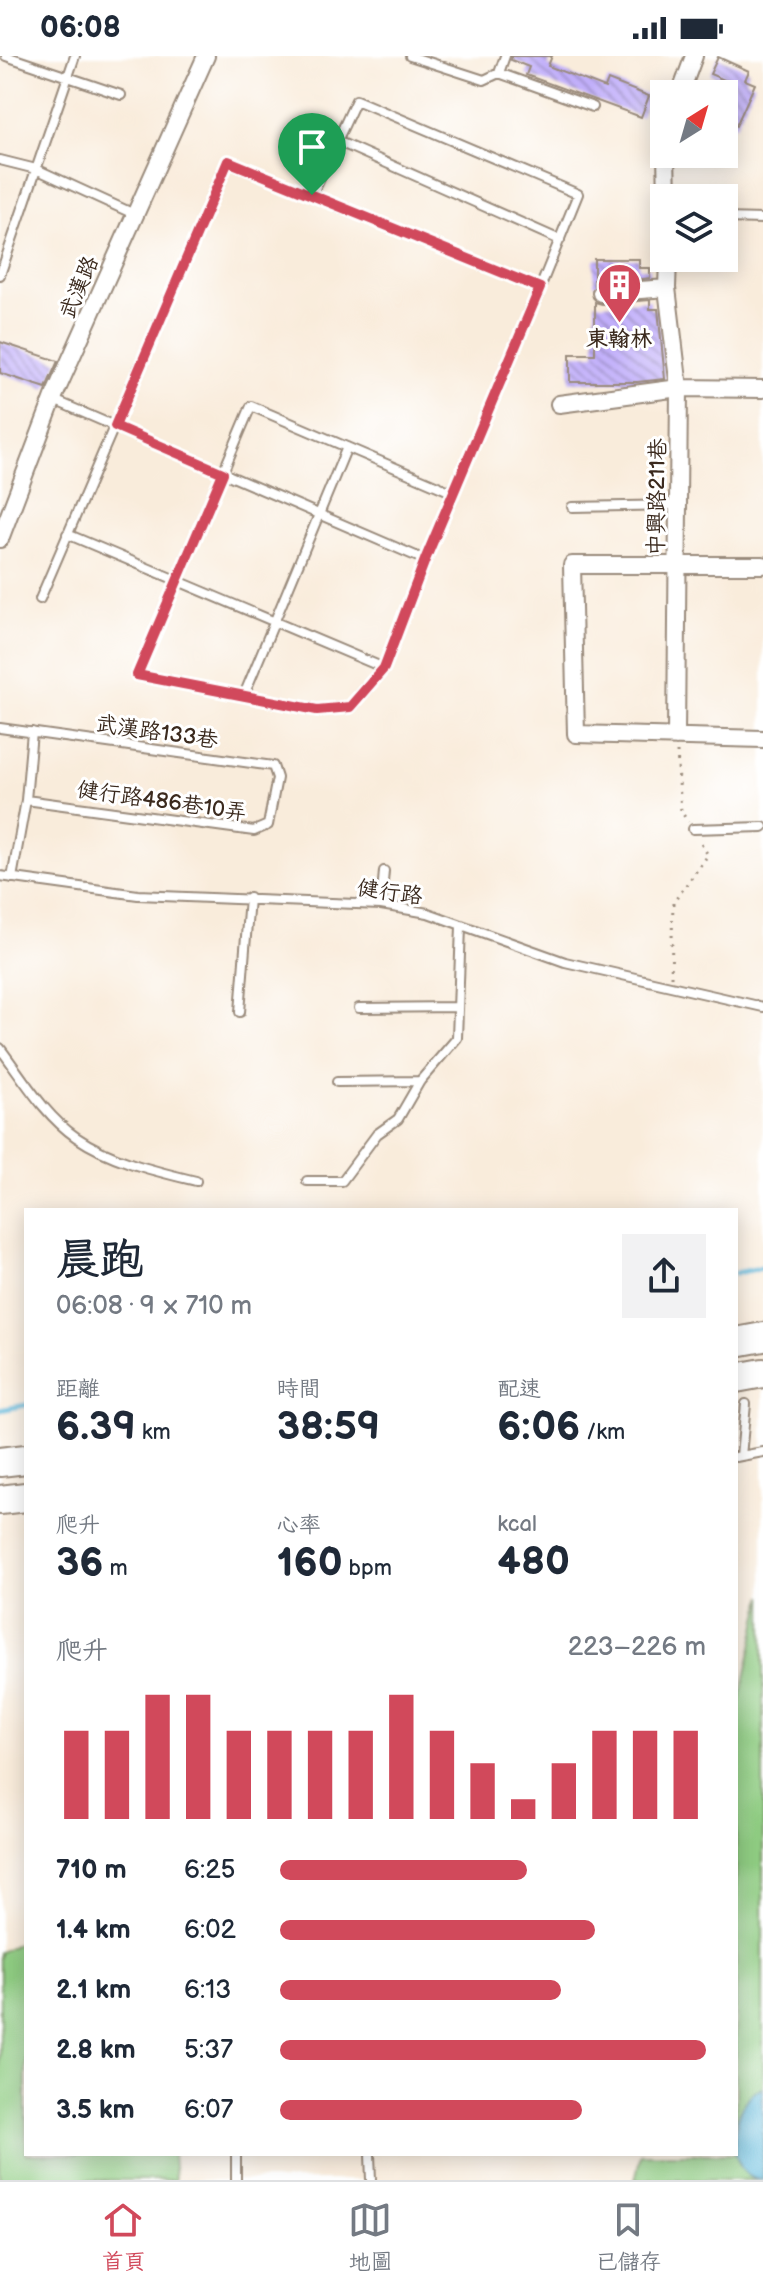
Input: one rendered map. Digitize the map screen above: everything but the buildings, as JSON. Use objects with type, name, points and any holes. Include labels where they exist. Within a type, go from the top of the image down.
[{"type":"highway","points":[[738,1342],[763,1337]]},
{"type":"highway","points":[[741,1391],[763,1373]]},
{"type":"highway","points":[[0,1462],[24,1459]]},
{"type":"highway","points":[[0,1500],[24,1497]]},
{"type":"street","name":"武漢路","points":[[0,539],[53,400],[206,56]]},
{"type":"street","points":[[685,80],[694,56]]},
{"type":"street","name":"中興路211巷","points":[[668,272],[679,388],[676,737]]},
{"type":"street","points":[[601,293],[667,288]]},
{"type":"street","points":[[559,404],[679,388],[763,389]]},
{"type":"street","points":[[763,565],[572,565],[576,734],[763,739]]},
{"type":"lane","points":[[6,56],[121,95]]},
{"type":"lane","points":[[0,275],[75,56]]},
{"type":"lane","points":[[410,56],[484,80],[499,73],[593,107]]},
{"type":"lane","points":[[499,73],[505,56]]},
{"type":"lane","points":[[312,195],[356,100],[578,194],[540,288],[454,493],[425,560],[384,668],[350,707],[317,710],[137,675],[251,406],[454,493]]},
{"type":"lane","points":[[337,141],[560,240]]},
{"type":"lane","points":[[0,160],[36,169],[134,214]]},
{"type":"lane","points":[[40,599],[228,161],[540,288]]},
{"type":"lane","points":[[738,218],[763,219]]},
{"type":"lane","points":[[53,400],[425,560]]},
{"type":"lane","points":[[244,695],[347,447]]},
{"type":"lane","points":[[572,507],[678,505]]},
{"type":"lane","points":[[67,534],[384,668]]},
{"type":"lane","name":"武漢路133巷","points":[[0,728],[273,766],[277,778],[273,802]]},
{"type":"lane","points":[[12,878],[26,800],[32,732]]},
{"type":"lane","name":"健行路486巷10弄","points":[[26,800],[254,831],[268,825],[273,802]]},
{"type":"lane","points":[[693,829],[763,827]]},
{"type":"lane","points":[[381,905],[384,871]]},
{"type":"lane","name":"健行路","points":[[0,876],[138,895],[381,905],[428,913],[565,962],[763,1007]]},
{"type":"lane","points":[[240,1012],[249,898]]},
{"type":"lane","points":[[307,1181],[342,1181],[377,1134],[398,1119],[420,1081],[457,1038],[461,926]]},
{"type":"lane","points":[[359,1008],[458,1007]]},
{"type":"lane","points":[[0,1048],[48,1111],[76,1137],[137,1167],[196,1181]]},
{"type":"lane","points":[[337,1082],[420,1081]]},
{"type":"lane","points":[[741,1391],[738,1456],[763,1452]]},
{"type":"lane","points":[[236,2156],[236,2180]]},
{"type":"lane","points":[[370,2156],[371,2180]]},
{"type":"path","points":[[671,985],[673,903],[708,855],[681,811],[676,737]]},
{"type":"green space","points":[[763,1596],[763,2180],[635,2180],[641,2156],[738,2156],[738,1710]]},
{"type":"green space","points":[[24,1940],[24,2156],[173,2156],[175,2180],[0,2180],[0,1952]]},
{"type":"water","points":[[763,2088],[763,2180],[750,2176],[741,2167],[737,2156],[738,2118],[752,2094]]},
{"type":"waterway","points":[[738,1273],[761,1268]]},
{"type":"waterway","points":[[0,1410],[24,1405]]},
{"type":"place","name":"東翰林","points":[[619,324]]},
{"type":"route","points":[[228,161],[312,195],[540,288],[425,560],[384,668],[350,707],[317,710],[137,675],[223,473],[115,426],[228,161]]}]
